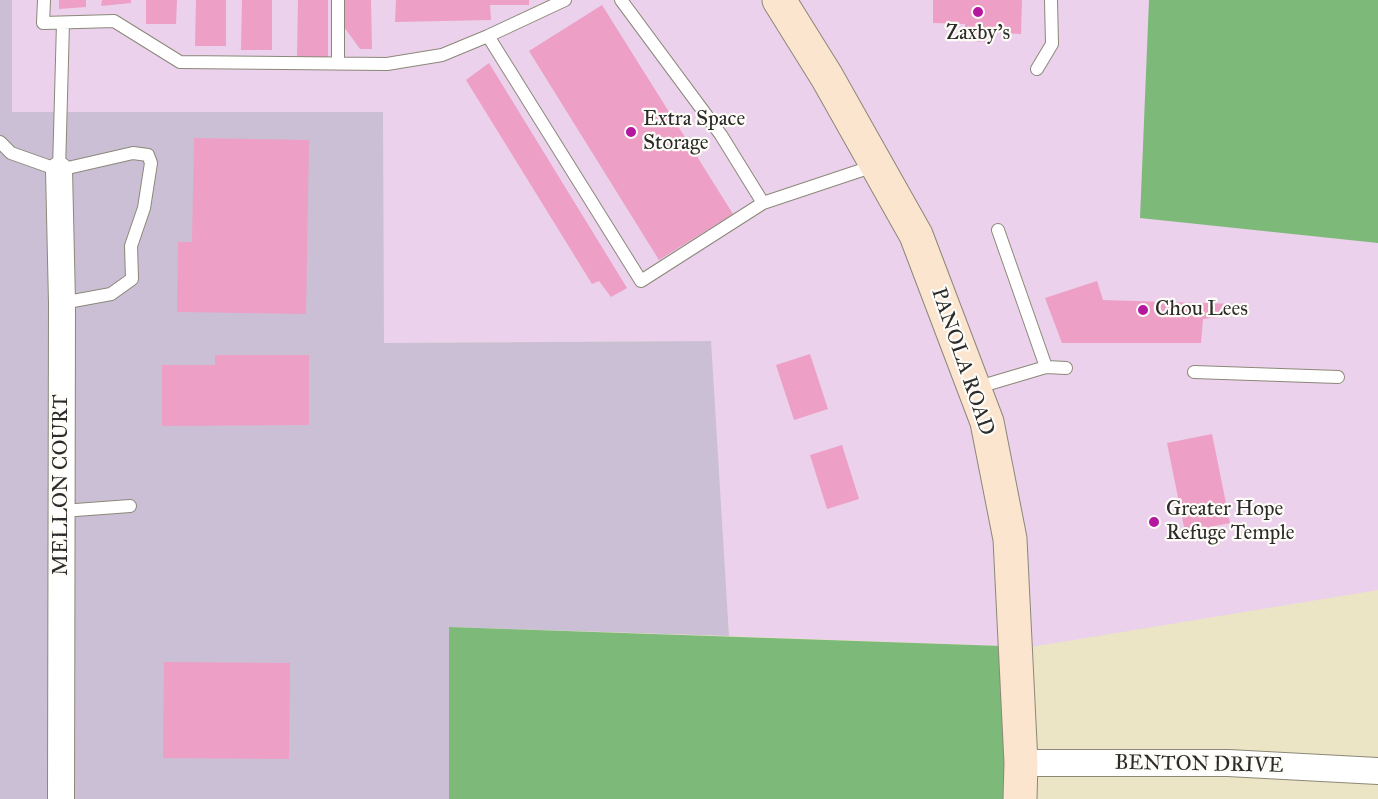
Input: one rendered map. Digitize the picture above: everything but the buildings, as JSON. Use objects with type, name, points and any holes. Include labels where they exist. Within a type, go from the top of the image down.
[{"type":"main road","name":"PANOLA ROAD","points":[[780,0],[828,77],[916,235],[987,422],[1010,539],[1021,763],[1020,799]]},
{"type":"street","name":"MELLON COURT","points":[[59,170],[62,303],[61,799]]},
{"type":"street","name":"BENTON DRIVE","points":[[1021,763],[1228,763],[1378,771]]},
{"type":"lane","points":[[44,0],[43,23],[114,21],[180,62],[338,64],[387,64],[442,55],[565,0]]},
{"type":"lane","points":[[338,0],[338,64]]},
{"type":"lane","points":[[621,0],[721,135],[763,203]]},
{"type":"lane","points":[[1037,69],[1052,44],[1050,0]]},
{"type":"lane","points":[[59,170],[63,23]]},
{"type":"lane","points":[[488,36],[641,282],[763,203],[878,165]]},
{"type":"lane","points":[[0,142],[11,153],[59,170],[133,153],[148,155],[151,163],[144,208],[131,246],[132,279],[111,294],[62,303]]},
{"type":"lane","points":[[998,230],[1046,367]]},
{"type":"lane","points":[[974,389],[1046,367],[1066,368]]},
{"type":"lane","points":[[1194,372],[1338,377]]},
{"type":"lane","points":[[62,511],[130,507]]},
{"type":"shaded area","points":[[0,0],[12,0],[12,112],[383,112],[384,343],[711,341],[729,636],[449,627],[449,799],[0,799]]},
{"type":"shaded area","points":[[12,0],[1378,0],[1378,590],[1031,647],[729,636],[710,341],[383,343],[383,112],[12,112]]},
{"type":"green space","points":[[1149,0],[1378,0],[1378,243],[1140,218]]},
{"type":"green space","points":[[449,627],[1031,647],[1025,799],[449,799]]},
{"type":"place","name":"Zaxby's","points":[[978,12]]},
{"type":"place","name":"Extra Space Storage","points":[[631,132]]},
{"type":"place","name":"Chou Lees","points":[[1143,310]]},
{"type":"place","name":"Greater Hope Refuge Temple","points":[[1154,522]]}]
